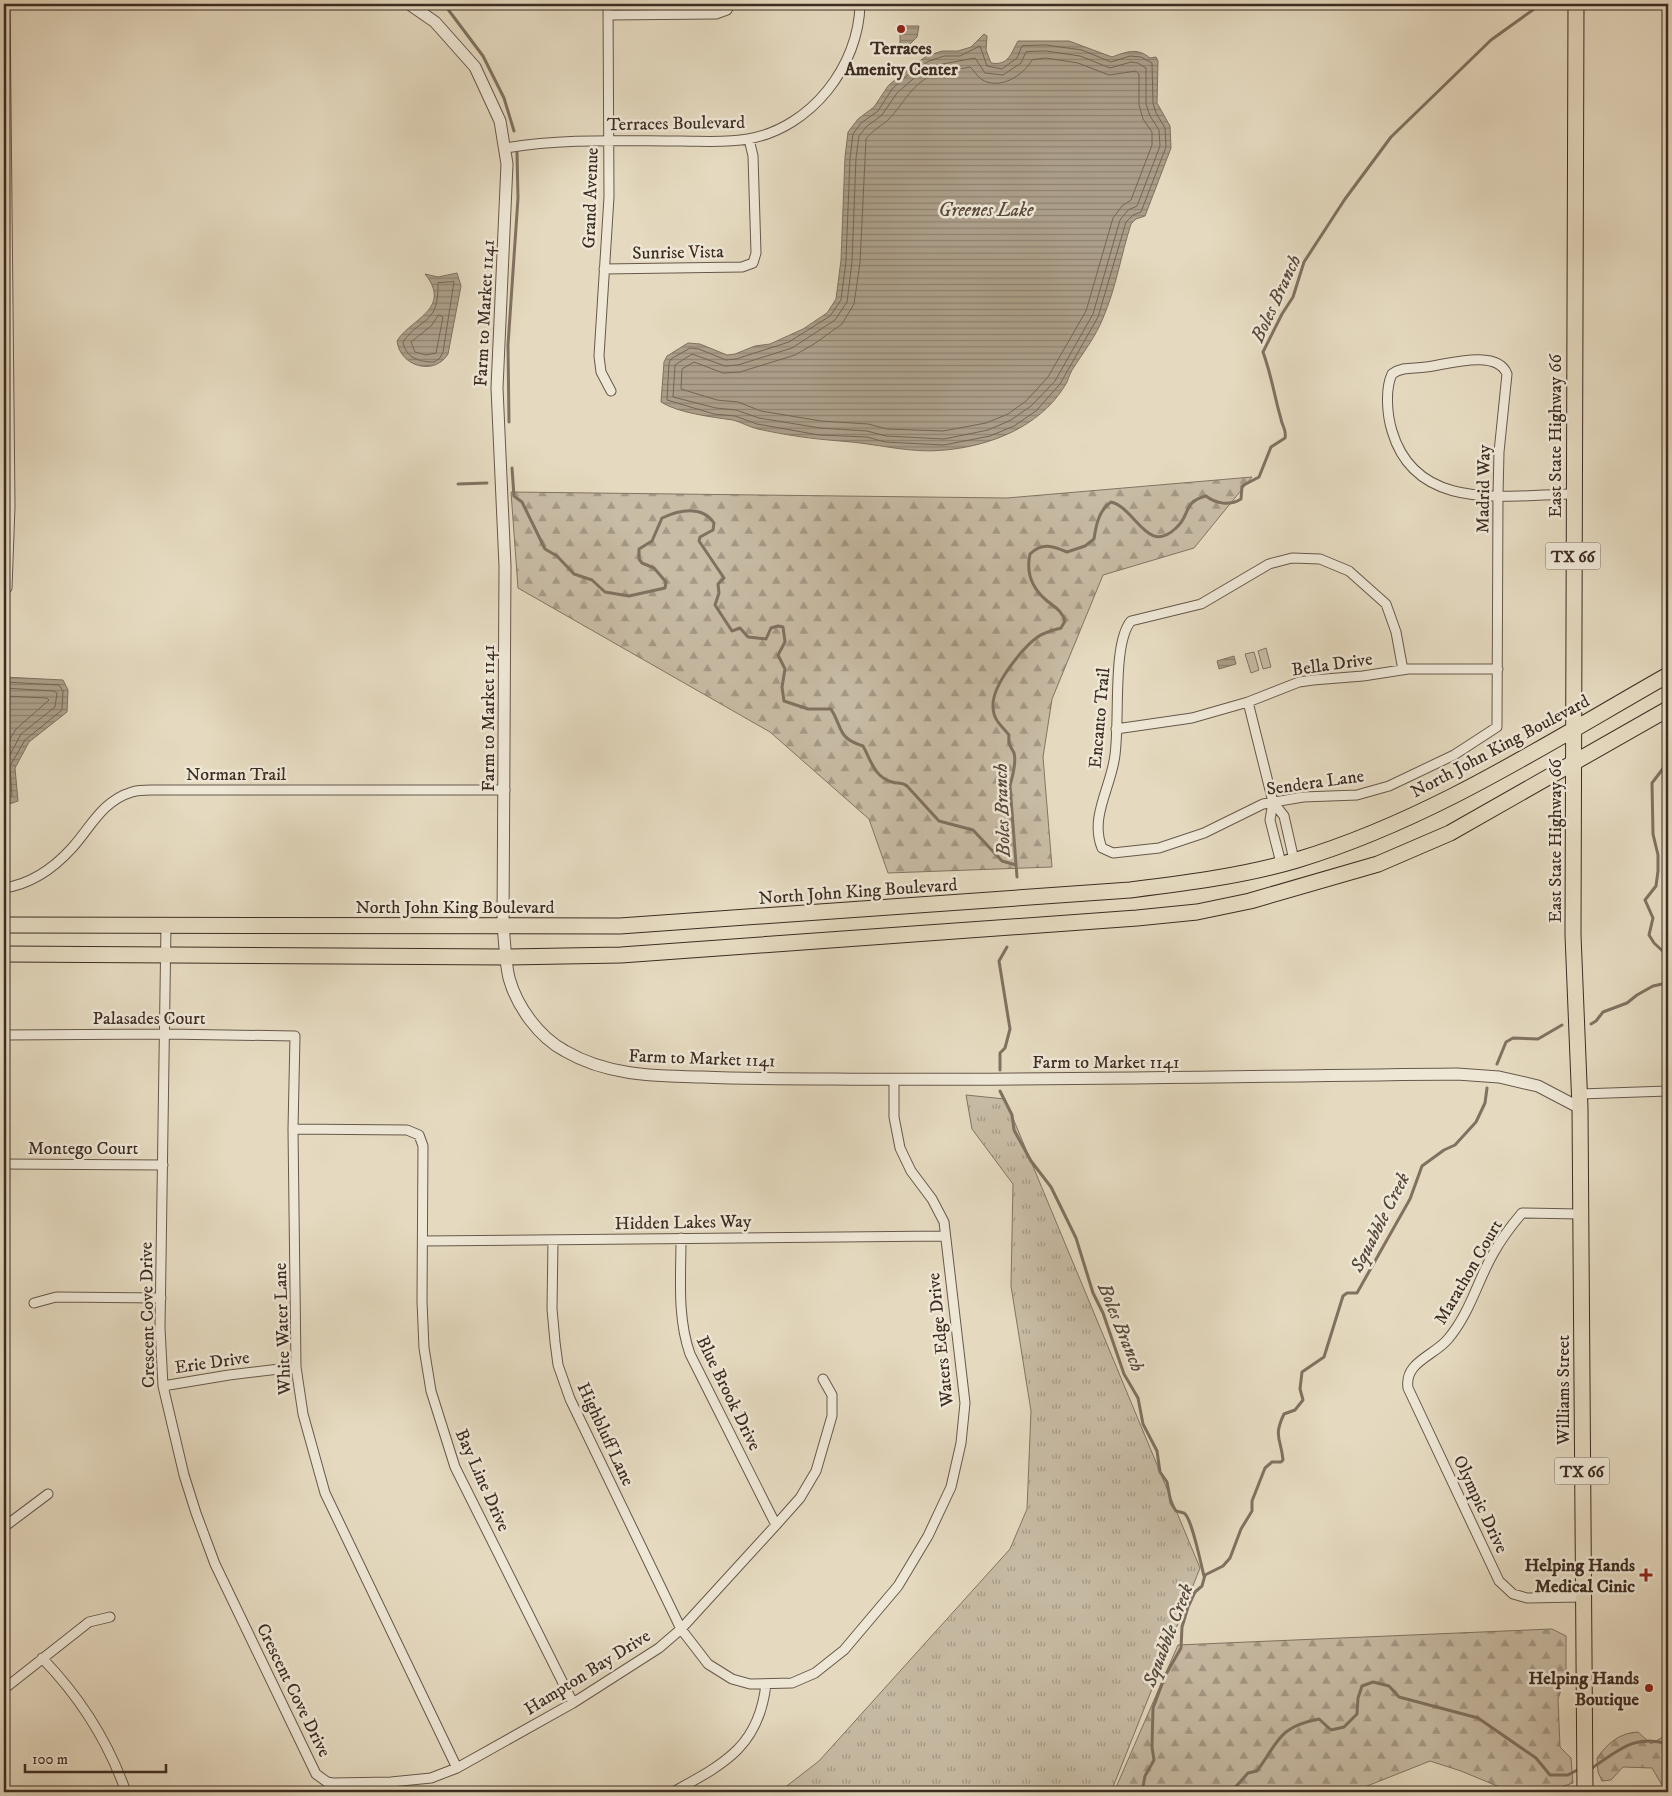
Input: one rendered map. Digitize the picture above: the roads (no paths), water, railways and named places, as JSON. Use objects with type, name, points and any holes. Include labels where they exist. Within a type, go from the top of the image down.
[{"type":"main road","name":"East State Highway 66","points":[[1576,4],[1573,936],[1580,1101]]},
{"type":"main road","name":"North John King Boulevard","points":[[4,925],[620,926],[1130,890],[1194,882],[1287,862],[1355,840],[1430,807],[1511,766],[1668,675]]},
{"type":"main road","points":[[4,954],[506,957],[621,955],[1197,912],[1250,901],[1378,864],[1450,833],[1668,709]]},
{"type":"main road","points":[[1287,862],[1294,888]]},
{"type":"main road","points":[[930,905],[931,932]]},
{"type":"main road","name":"Williams Street","points":[[1580,1101],[1584,1789]]},
{"type":"street","points":[[5,4],[10,506],[7,588]]},
{"type":"street","name":"Grand Avenue","points":[[608,4],[609,197],[599,356],[601,372],[610,391]]},
{"type":"street","name":"Terraces Boulevard","points":[[506,148],[544,142],[749,139],[793,120],[811,108],[828,90],[842,69],[852,48],[858,27],[860,4]]},
{"type":"street","name":"Farm to Market 1141","points":[[415,6],[435,22],[475,68],[500,121],[506,148],[507,200],[497,388],[505,566],[504,926],[510,980],[518,1000],[531,1021],[554,1044],[594,1065],[626,1074],[660,1076],[894,1080],[1202,1079],[1457,1074],[1499,1077],[1538,1086],[1580,1101]]},
{"type":"street","points":[[608,15],[716,14],[729,7]]},
{"type":"street","name":"Sunrise Vista","points":[[604,269],[742,267],[752,263],[756,252],[754,156],[749,139]]},
{"type":"street","name":"Madrid Way","points":[[1497,727],[1498,495],[1499,452],[1507,378],[1505,369],[1494,362],[1464,360],[1428,367],[1404,368],[1392,374],[1389,385],[1390,425],[1407,462],[1427,480],[1446,490],[1472,495],[1498,495]]},
{"type":"street","points":[[1498,495],[1573,494]]},
{"type":"street","name":"Encanto Trail","points":[[1102,848],[1098,836],[1099,814],[1114,761],[1117,689],[1122,641],[1126,626],[1131,621],[1201,604],[1269,564],[1292,558],[1320,559],[1349,571],[1386,604],[1396,632],[1403,670]]},
{"type":"street","name":"Bella Drive","points":[[1116,729],[1192,718],[1248,702],[1299,682],[1403,670],[1498,669]]},
{"type":"street","points":[[1248,702],[1272,802],[1270,820],[1287,862]]},
{"type":"street","name":"Sendera Lane","points":[[1102,848],[1113,853],[1177,844],[1204,833],[1242,813],[1272,802],[1303,796],[1357,795],[1389,786],[1454,755],[1497,727]]},
{"type":"street","name":"Norman Trail","points":[[4,888],[32,880],[46,872],[72,848],[94,818],[110,803],[132,792],[151,790],[505,790]]},
{"type":"street","points":[[1272,802],[1284,816],[1287,862]]},
{"type":"street","name":"Crescent Cove Drive","points":[[166,925],[161,1298],[163,1386],[184,1474],[214,1564],[316,1774],[327,1782],[333,1783]]},
{"type":"street","name":"Palasades Court","points":[[4,1035],[165,1034],[295,1036]]},
{"type":"street","name":"White Water Lane","points":[[295,1036],[293,1129],[296,1367],[303,1414],[325,1493],[457,1768]]},
{"type":"street","name":"Waters Edge Drive","points":[[681,1629],[708,1664],[732,1679],[750,1684],[766,1684],[792,1682],[815,1673],[844,1650],[898,1586],[928,1536],[951,1487],[961,1443],[965,1403],[963,1373],[944,1236],[944,1222],[932,1199],[911,1171],[900,1148],[894,1117],[894,1080]]},
{"type":"street","points":[[1580,1101],[1668,1092]]},
{"type":"street","name":"Bay Line Drive","points":[[293,1129],[408,1130],[419,1135],[424,1146],[424,1348],[431,1391],[455,1467],[572,1703]]},
{"type":"street","name":"Montego Court","points":[[4,1164],[163,1165]]},
{"type":"street","name":"Marathon Court","points":[[1408,1388],[1409,1371],[1413,1366],[1435,1352],[1459,1325],[1492,1255],[1522,1213],[1580,1214]]},
{"type":"street","name":"Hidden Lakes Way","points":[[423,1241],[944,1236]]},
{"type":"street","name":"Blue Brook Drive","points":[[682,1238],[680,1316],[683,1334],[690,1354],[776,1525]]},
{"type":"street","name":"Highbluff Lane","points":[[554,1240],[552,1309],[558,1365],[570,1399],[681,1629]]},
{"type":"street","points":[[34,1303],[56,1297],[161,1298]]},
{"type":"street","name":"Erie Drive","points":[[163,1386],[296,1367]]},
{"type":"street","name":"Hampton Bay Drive","points":[[333,1783],[391,1782],[430,1778],[457,1768],[572,1703],[659,1648],[681,1629],[800,1498],[816,1471],[826,1445],[832,1416],[832,1395],[823,1379]]},
{"type":"street","name":"Olympic Drive","points":[[1408,1388],[1499,1581],[1513,1594],[1527,1598],[1582,1596]]},
{"type":"street","points":[[4,1527],[48,1494]]},
{"type":"street","points":[[4,1689],[89,1622],[110,1617]]},
{"type":"street","points":[[42,1658],[70,1688],[93,1722],[112,1758],[126,1792]]},
{"type":"street","points":[[673,1792],[709,1772],[736,1753],[759,1718],[764,1705],[766,1684]]},
{"type":"water","points":[[904,26],[919,26],[917,37],[909,45],[900,46],[900,32]]},
{"type":"water","name":"Greenes Lake","points":[[984,34],[987,36],[986,50],[991,63],[1006,61],[1018,41],[1069,41],[1112,57],[1127,52],[1141,52],[1150,58],[1156,57],[1158,61],[1157,103],[1170,126],[1171,148],[1145,216],[1136,219],[1131,224],[1108,307],[1100,325],[1054,401],[1027,423],[996,439],[962,448],[932,451],[919,451],[778,433],[755,428],[733,420],[686,412],[661,402],[664,362],[667,356],[688,343],[700,344],[727,355],[735,354],[755,346],[770,344],[803,329],[827,313],[836,299],[841,260],[845,157],[848,132],[858,119],[874,107],[888,86],[906,70],[927,56],[942,51],[958,51],[971,47]]},
{"type":"water","points":[[457,273],[461,286],[448,354],[435,365],[419,366],[404,357],[397,341],[432,305],[434,296],[432,286],[425,274],[438,277]]},
{"type":"water","points":[[1234,656],[1236,664],[1219,669],[1217,661]]},
{"type":"water","points":[[4,677],[63,680],[68,690],[67,712],[29,742],[15,768],[18,801],[4,806]]},
{"type":"waterway","points":[[444,4],[483,56],[504,98],[514,131]]},
{"type":"waterway","name":"Boles Branch","points":[[1017,877],[1010,786],[1015,757],[1009,743],[1009,735],[994,715],[994,697],[1003,678],[1017,657],[1032,641],[1041,635],[1061,628],[1065,621],[1060,611],[1041,595],[1034,585],[1029,567],[1030,554],[1034,550],[1048,546],[1067,552],[1085,546],[1094,539],[1101,514],[1111,502],[1120,506],[1149,534],[1157,537],[1166,535],[1176,528],[1181,523],[1190,505],[1198,499],[1206,496],[1219,502],[1228,503],[1241,499],[1242,486],[1259,477],[1271,447],[1285,438],[1285,430],[1263,352],[1282,314],[1293,297],[1304,262],[1345,199],[1391,137],[1491,40],[1541,4]]},
{"type":"waterway","points":[[509,422],[508,345],[518,198],[517,152]]},
{"type":"waterway","points":[[512,468],[514,496],[522,502],[545,549],[557,556],[574,574],[592,580],[605,592],[629,596],[665,588],[666,582],[654,568],[642,563],[639,559],[639,549],[652,541],[662,518],[683,511],[697,511],[709,517],[714,523],[713,530],[700,537],[699,541],[724,578],[718,584],[719,593],[715,605],[732,631],[740,628],[748,637],[766,639],[771,628],[783,627],[785,642],[778,655],[785,669],[782,687],[784,701],[808,709],[831,709],[842,732],[849,740],[863,746],[881,776],[886,780],[907,786],[939,821],[973,830],[1002,861],[1016,865]]},
{"type":"waterway","points":[[458,484],[487,483]]},
{"type":"waterway","points":[[1668,762],[1652,783],[1653,834],[1658,855],[1658,871],[1656,886],[1645,900],[1653,918],[1649,935],[1654,943],[1668,956]]},
{"type":"waterway","name":"Boles Branch","points":[[1000,1070],[1000,1053],[1005,1048],[1010,1029],[999,961],[1007,947]]},
{"type":"waterway","name":"Squabble Creek","points":[[1591,1024],[1603,1012],[1627,1003],[1653,986],[1667,983],[1668,979]]},
{"type":"waterway","name":"Squabble Creek","points":[[1497,1064],[1506,1042],[1513,1038],[1538,1039],[1562,1025]]},
{"type":"waterway","name":"Squabble Creek","points":[[1142,1792],[1145,1776],[1154,1760],[1152,1747],[1153,1708],[1165,1676],[1181,1648],[1182,1627],[1188,1607],[1195,1592],[1202,1586],[1205,1575],[1223,1566],[1230,1558],[1241,1529],[1252,1511],[1252,1501],[1265,1468],[1272,1462],[1281,1462],[1283,1460],[1278,1433],[1279,1428],[1284,1414],[1295,1410],[1303,1400],[1300,1389],[1302,1372],[1324,1357],[1343,1296],[1347,1293],[1357,1293],[1410,1199],[1422,1166],[1444,1150],[1455,1145],[1476,1122],[1485,1103],[1487,1088]]},
{"type":"waterway","name":"Boles Branch","points":[[1000,1091],[1012,1115],[1014,1130],[1031,1161],[1051,1187],[1076,1238],[1093,1293],[1103,1313],[1124,1374],[1138,1398],[1143,1424],[1157,1451],[1160,1472],[1167,1482],[1171,1503],[1176,1511],[1184,1513],[1190,1523],[1204,1576]]},
{"type":"waterway","points":[[1231,1792],[1248,1773],[1257,1771],[1275,1743],[1295,1726],[1319,1719],[1331,1730],[1344,1727],[1357,1714],[1358,1698],[1362,1686],[1373,1682],[1389,1686],[1399,1697],[1478,1718],[1536,1758],[1550,1775],[1568,1775],[1579,1769]]},
{"type":"waterway","points":[[1588,1769],[1636,1742],[1656,1741],[1668,1744]]},
{"type":"place","name":"Terraces Amenity Center","points":[[901,29]]},
{"type":"place","name":"Helping Hands Medical Cinic","points":[[1646,1575]]},
{"type":"place","name":"Helping Hands Boutique","points":[[1649,1688]]}]
